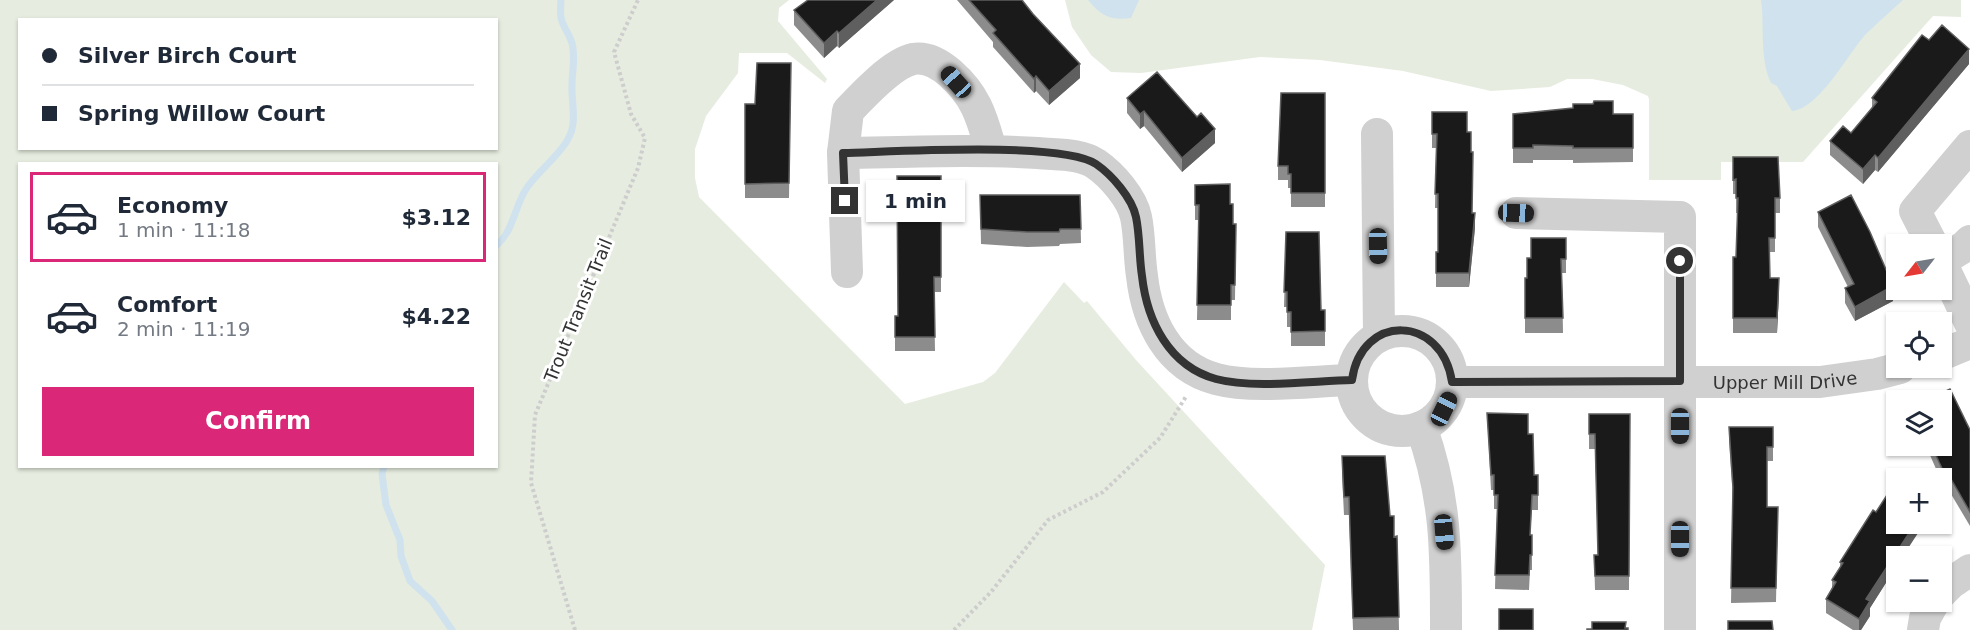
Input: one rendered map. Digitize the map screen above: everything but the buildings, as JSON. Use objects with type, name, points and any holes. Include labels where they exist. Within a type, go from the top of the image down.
[{"type":"street","points":[[847,272],[843,153],[848,111],[897,67],[913,59],[931,60],[945,70],[976,105],[991,150]]},
{"type":"street","points":[[1377,134],[1379,336]]},
{"type":"street","points":[[1927,234],[1915,211],[1970,146]]},
{"type":"street","points":[[843,153],[991,150],[1074,156],[1095,163],[1127,196],[1136,216],[1146,303],[1155,330],[1173,354],[1201,373],[1239,382],[1352,380]]},
{"type":"street","points":[[1516,213],[1680,217],[1680,630]]},
{"type":"street","points":[[1952,255],[1970,241]]},
{"type":"street","points":[[1952,285],[1970,322]]},
{"type":"street","points":[[1404,331],[1429,338],[1442,350],[1450,365],[1452,382],[1444,409],[1421,427],[1406,431],[1389,429],[1374,422],[1358,404],[1352,380],[1359,354],[1379,336],[1404,331]]},
{"type":"street","points":[[1952,350],[1970,343]]},
{"type":"street","name":"Upper Mill Drive","points":[[1452,382],[1820,382],[1886,372]]},
{"type":"street","points":[[1421,427],[1441,492],[1446,552],[1446,630]]},
{"type":"street","points":[[1952,582],[1970,570]]},
{"type":"street","points":[[1923,630],[1928,612]]},
{"type":"path","name":"Trout Transit Trail","points":[[575,630],[531,483],[535,415],[638,168],[645,138],[631,114],[614,52],[638,0]]},
{"type":"path","points":[[954,630],[991,592],[1048,520],[1103,492],[1160,438],[1201,373]]},
{"type":"shaded area","points":[[0,0],[789,0],[779,8],[778,21],[827,79],[825,83],[787,53],[739,53],[738,73],[706,116],[695,149],[695,178],[699,197],[905,404],[983,382],[995,373],[1064,282],[1084,303],[1087,301],[1136,360],[1325,565],[1312,630],[0,630]]},
{"type":"shaded area","points":[[1065,0],[1961,0],[1961,17],[1933,16],[1803,162],[1721,162],[1721,180],[1649,180],[1649,99],[1648,96],[1623,85],[1592,79],[1567,79],[1550,87],[1491,91],[1403,71],[1320,60],[1260,57],[1141,73],[1111,72],[1091,55],[1072,27]]},
{"type":"water","points":[[1088,0],[1139,0],[1131,18],[1124,19],[1107,16],[1097,10]]},
{"type":"water","points":[[1761,0],[1903,0],[1865,35],[1832,79],[1812,101],[1792,111],[1777,86],[1771,83],[1767,73]]},
{"type":"waterway","points":[[498,244],[507,233],[526,189],[560,151],[573,126],[574,54],[572,43],[561,20],[561,0]]},
{"type":"waterway","points":[[384,468],[382,474],[386,505],[400,540],[401,556],[410,581],[432,601],[452,630]]},
{"type":"route","points":[[845,201],[843,153],[991,150],[1074,156],[1095,163],[1127,196],[1136,216],[1146,303],[1155,330],[1173,354],[1193,370],[1216,379],[1239,382],[1352,380],[1359,354],[1379,336],[1396,331],[1413,331],[1429,338],[1442,350],[1450,365],[1452,382],[1680,381],[1680,261]]}]
